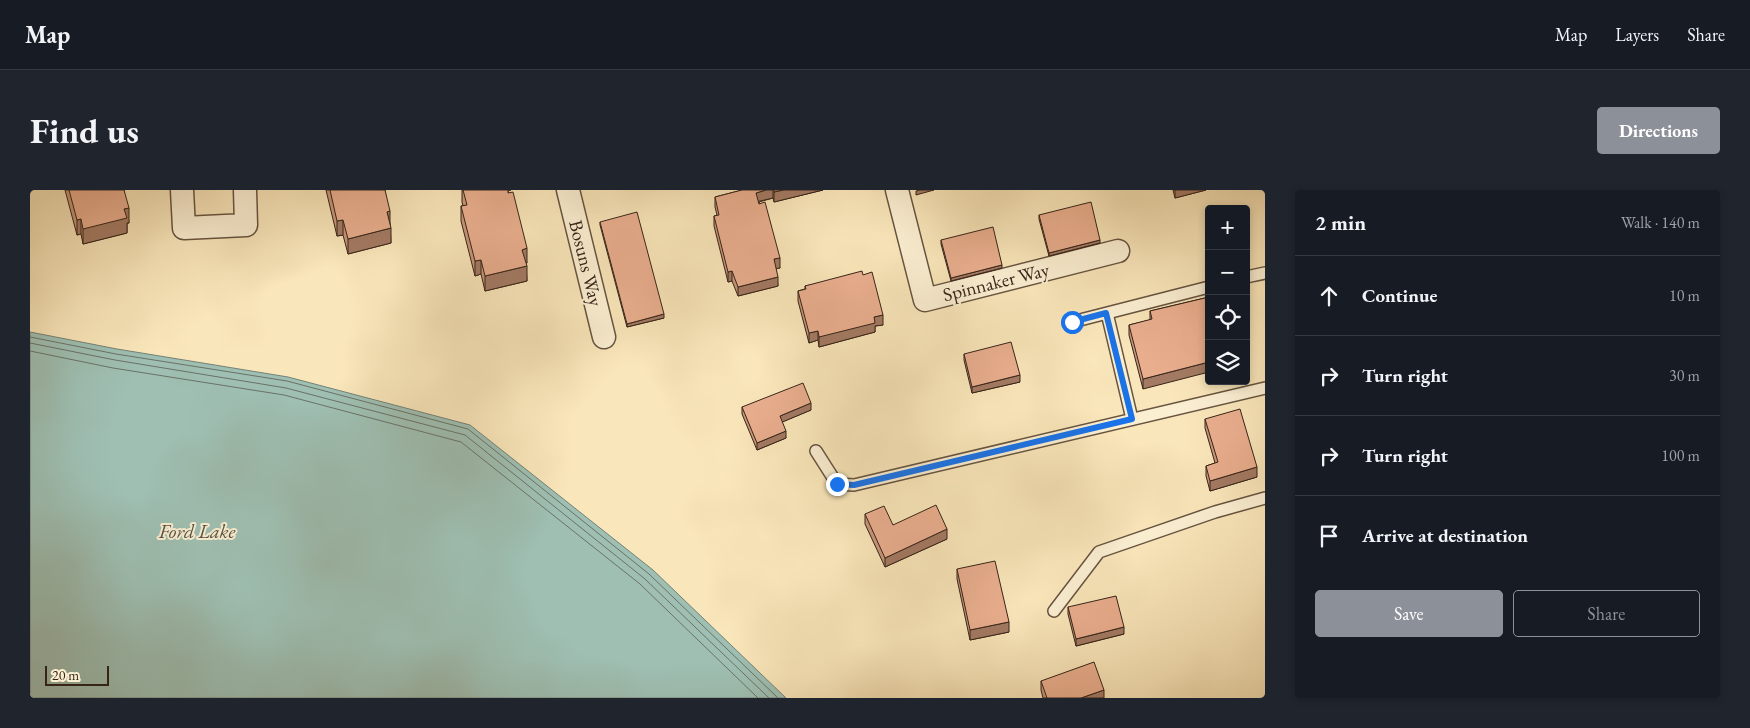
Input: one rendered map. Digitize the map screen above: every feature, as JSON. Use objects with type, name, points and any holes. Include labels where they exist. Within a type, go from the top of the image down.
[{"type":"street","points":[[182,190],[184,228],[246,225],[245,190]]},
{"type":"street","name":"Bosuns Way","points":[[568,190],[604,337]]},
{"type":"street","name":"Spinnaker Way","points":[[897,190],[925,300],[1118,251]]},
{"type":"lane","points":[[1250,276],[1265,272]]},
{"type":"lane","points":[[1072,322],[1205,288]]},
{"type":"lane","points":[[1106,313],[1132,419]]},
{"type":"lane","points":[[816,451],[837,484],[854,485],[1265,388]]},
{"type":"lane","points":[[1054,611],[1099,552],[1215,512],[1265,498]]},
{"type":"water","name":"Ford Lake","points":[[30,332],[117,349],[288,377],[470,425],[653,570],[786,698],[30,698]]},
{"type":"building","points":[[69,190],[124,190],[129,208],[124,209],[127,218],[83,229],[81,219],[77,220]]},
{"type":"building","points":[[330,190],[385,190],[390,211],[387,212],[391,228],[348,239],[343,220],[337,221]]},
{"type":"building","points":[[463,190],[508,190],[508,193],[513,192],[527,248],[522,250],[527,266],[485,276],[481,260],[475,261],[461,206],[467,205]]},
{"type":"building","points":[[742,190],[766,190],[756,193],[759,204],[765,202],[780,258],[774,259],[778,277],[738,287],[732,271],[728,272],[714,216],[719,215],[715,197]]},
{"type":"building","points":[[1091,202],[1100,240],[1049,253],[1039,215]]},
{"type":"building","points":[[637,212],[664,314],[627,324],[600,222]]},
{"type":"building","points":[[993,227],[1002,265],[951,278],[941,240]]},
{"type":"building","points":[[862,271],[863,275],[872,272],[883,315],[874,317],[875,323],[819,337],[818,331],[809,333],[798,291],[806,289],[805,286]]},
{"type":"building","points":[[1205,298],[1205,363],[1143,379],[1129,325],[1152,319],[1150,311]]},
{"type":"building","points":[[1011,342],[1020,375],[972,387],[964,354]]},
{"type":"building","points":[[803,383],[811,403],[780,416],[786,431],[757,443],[742,407]]},
{"type":"building","points":[[1240,409],[1257,467],[1210,481],[1206,466],[1218,462],[1205,419]]},
{"type":"building","points":[[936,505],[947,529],[885,558],[865,514],[884,506],[893,525]]},
{"type":"building","points":[[995,561],[1009,622],[970,630],[957,569]]},
{"type":"building","points":[[1116,596],[1124,627],[1076,639],[1068,607]]},
{"type":"building","points":[[1094,662],[1104,690],[1081,698],[1047,698],[1041,681]]},
{"type":"route","points":[[837,484],[854,485],[1132,419],[1106,313],[1072,322]]}]
